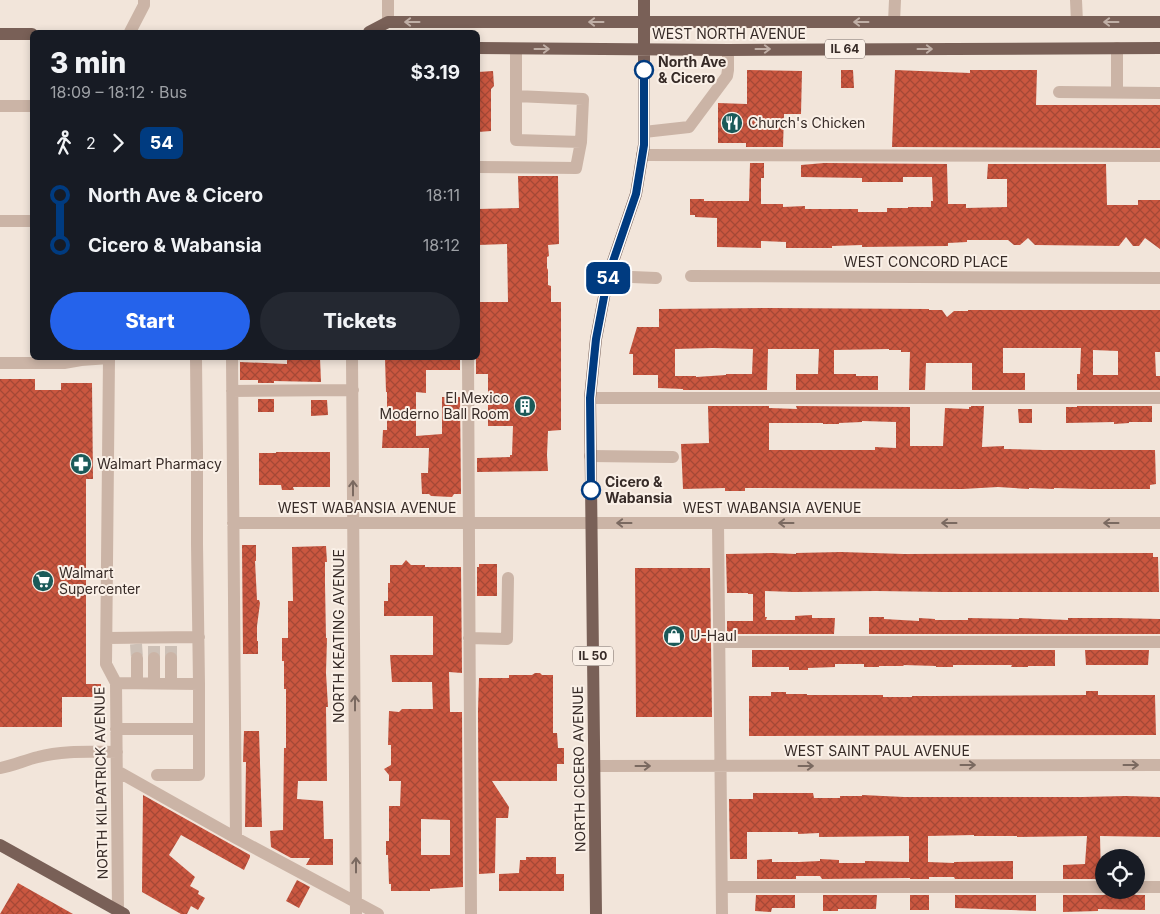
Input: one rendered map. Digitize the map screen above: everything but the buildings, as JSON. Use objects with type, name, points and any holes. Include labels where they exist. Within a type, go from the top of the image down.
[{"type":"main road","name":"NORTH CICERO AVENUE","points":[[596,914],[590,398],[596,339],[608,276],[636,194],[644,145],[644,0]]},
{"type":"main road","name":"WEST NORTH AVENUE","points":[[373,30],[388,22],[1160,22]]},
{"type":"main road","points":[[0,34],[30,34]]},
{"type":"main road","name":"WEST NORTH AVENUE","points":[[480,48],[728,50],[1160,48]]},
{"type":"main road","points":[[0,845],[121,912]]},
{"type":"street","points":[[131,30],[144,5],[144,0]]},
{"type":"street","points":[[388,0],[388,22]]},
{"type":"street","points":[[894,22],[895,0]]},
{"type":"street","points":[[1076,0],[1077,22]]},
{"type":"street","points":[[516,48],[516,140],[581,142]]},
{"type":"street","points":[[1117,48],[1117,92]]},
{"type":"street","points":[[644,132],[689,127],[727,76],[728,50]]},
{"type":"street","points":[[1059,92],[1160,93]]},
{"type":"street","points":[[480,167],[576,168],[581,142],[582,99],[516,96]]},
{"type":"street","points":[[0,106],[30,106]]},
{"type":"street","points":[[642,155],[1160,156]]},
{"type":"street","points":[[0,221],[30,221]]},
{"type":"street","points":[[608,276],[656,278]]},
{"type":"street","name":"WEST CONCORD PLACE","points":[[691,276],[1160,278]]},
{"type":"street","points":[[0,363],[64,362],[75,360]]},
{"type":"street","name":"NORTH KILPATRICK AVENUE","points":[[109,360],[106,664],[116,683],[121,912]]},
{"type":"street","points":[[158,775],[199,775],[196,360]]},
{"type":"street","points":[[232,360],[236,838]]},
{"type":"street","name":"NORTH KEATING AVENUE","points":[[352,360],[356,908]]},
{"type":"street","points":[[468,360],[471,914]]},
{"type":"street","points":[[232,391],[353,390]]},
{"type":"street","points":[[590,398],[1160,398]]},
{"type":"street","points":[[590,456],[673,457]]},
{"type":"street","name":"WEST WABANSIA AVENUE","points":[[233,523],[1160,523]]},
{"type":"street","points":[[718,523],[722,914]]},
{"type":"street","points":[[470,638],[507,639],[508,578]]},
{"type":"street","points":[[107,638],[136,641],[171,641],[199,637]]},
{"type":"street","points":[[719,642],[1160,642]]},
{"type":"street","points":[[137,658],[137,683]]},
{"type":"street","points":[[154,658],[154,683]]},
{"type":"street","points":[[171,658],[171,683]]},
{"type":"street","points":[[116,683],[199,684]]},
{"type":"street","points":[[116,730],[199,729]]},
{"type":"street","points":[[0,768],[56,754],[117,752]]},
{"type":"street","name":"WEST SAINT PAUL AVENUE","points":[[594,766],[1160,765]]},
{"type":"street","points":[[117,771],[356,908],[378,914]]},
{"type":"street","points":[[1145,887],[1160,886]]},
{"type":"street","points":[[722,887],[1095,887]]},
{"type":"tunnel","points":[[136,644],[137,658]]},
{"type":"tunnel","points":[[154,644],[154,658]]},
{"type":"tunnel","points":[[171,644],[171,658]]},
{"type":"bus line","name":"54","points":[[591,490],[590,398],[596,339],[608,276],[636,194],[644,145],[644,70]]},
{"type":"place","name":"North Ave & Cicero","points":[[644,70]]},
{"type":"place","name":"Church's Chicken","points":[[732,123]]},
{"type":"place","name":"El Mexico Moderno Ball Room","points":[[525,406]]},
{"type":"place","name":"Walmart Pharmacy","points":[[81,464]]},
{"type":"place","name":"Cicero & Wabansia","points":[[591,490]]},
{"type":"place","name":"Walmart Supercenter","points":[[43,581]]},
{"type":"place","name":"U-Haul","points":[[674,636]]}]
